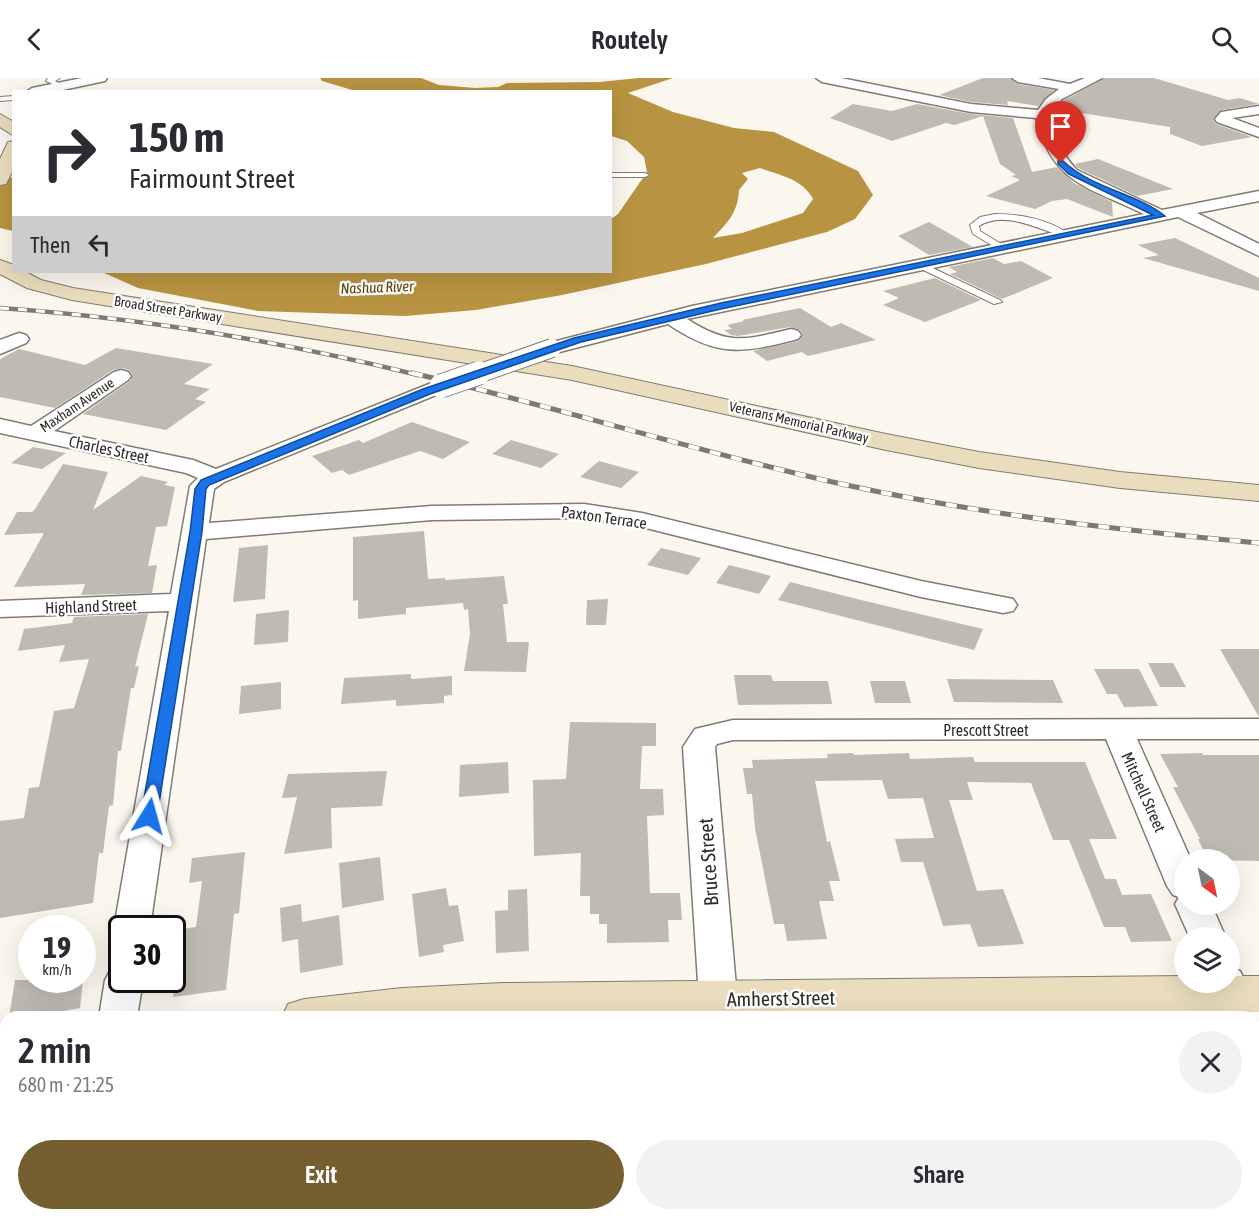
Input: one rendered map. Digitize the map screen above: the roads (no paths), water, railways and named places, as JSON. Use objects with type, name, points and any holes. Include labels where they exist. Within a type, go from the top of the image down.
[{"type":"main road","points":[[0,119],[12,129]]},
{"type":"main road","points":[[0,180],[11,153]]},
{"type":"main road","name":"Broad Street Parkway","points":[[13,273],[27,281],[72,294],[341,336]]},
{"type":"main road","name":"Veterans Memorial Parkway","points":[[341,336],[572,373],[886,442],[979,460],[1110,478],[1259,493]]},
{"type":"main road","name":"Amherst Street","points":[[351,1011],[462,1004],[718,998],[1240,997]]},
{"type":"street","points":[[37,90],[59,82],[101,78]]},
{"type":"street","points":[[822,78],[971,108],[1042,114]]},
{"type":"street","points":[[1018,78],[1072,88]]},
{"type":"street","points":[[1094,78],[1072,88],[1044,107],[1042,114],[1052,148],[1061,163],[1072,173],[1161,216]]},
{"type":"street","points":[[1259,110],[1226,115],[1222,119],[1259,133]]},
{"type":"street","points":[[134,915],[201,489],[205,483],[426,391],[552,348],[671,317],[918,264],[1259,196]]},
{"type":"street","points":[[1181,212],[1259,251]]},
{"type":"street","points":[[671,317],[730,345],[791,335]]},
{"type":"street","points":[[0,348],[19,339]]},
{"type":"street","name":"Maxham Avenue","points":[[34,434],[121,376]]},
{"type":"street","name":"Charles Street","points":[[0,426],[193,467],[216,477]]},
{"type":"street","name":"Paxton Terrace","points":[[196,532],[443,513],[584,511],[642,520],[921,589],[1003,605]]},
{"type":"street","name":"Highland Street","points":[[0,609],[183,602]]},
{"type":"street","name":"Prescott Street","points":[[714,732],[733,730],[1259,729]]},
{"type":"street","name":"Mitchell Street","points":[[1117,730],[1174,861]]},
{"type":"street","name":"Bruce Street","points":[[714,732],[706,736],[699,747],[718,998]]},
{"type":"street","points":[[119,1011],[122,993]]},
{"type":"lane","points":[[612,175],[645,175]]},
{"type":"lane","points":[[1002,247],[976,232],[974,225],[994,218],[1018,218],[1039,223],[1064,234]]},
{"type":"lane","points":[[918,264],[997,302]]},
{"type":"water","name":"Nashua River","points":[[320,78],[421,78],[439,85],[475,88],[498,87],[507,83],[673,78],[628,93],[673,112],[734,128],[774,132],[858,171],[873,195],[855,219],[827,232],[706,264],[562,295],[476,310],[405,316],[258,311],[138,288],[104,273],[612,273],[612,218],[618,214],[647,172],[644,157],[627,141],[612,136],[612,90],[352,90],[322,81]],"holes":[[[760,168],[797,182],[809,192],[813,199],[803,213],[742,233],[713,238],[734,211],[739,190],[748,179],[742,173]]]},
{"type":"water","points":[[0,174],[12,178],[12,231],[0,228]]},
{"type":"railway","points":[[0,308],[106,318],[263,341],[418,375]]},
{"type":"railway","points":[[412,373],[730,457],[889,494],[1047,520],[1259,543]]}]
